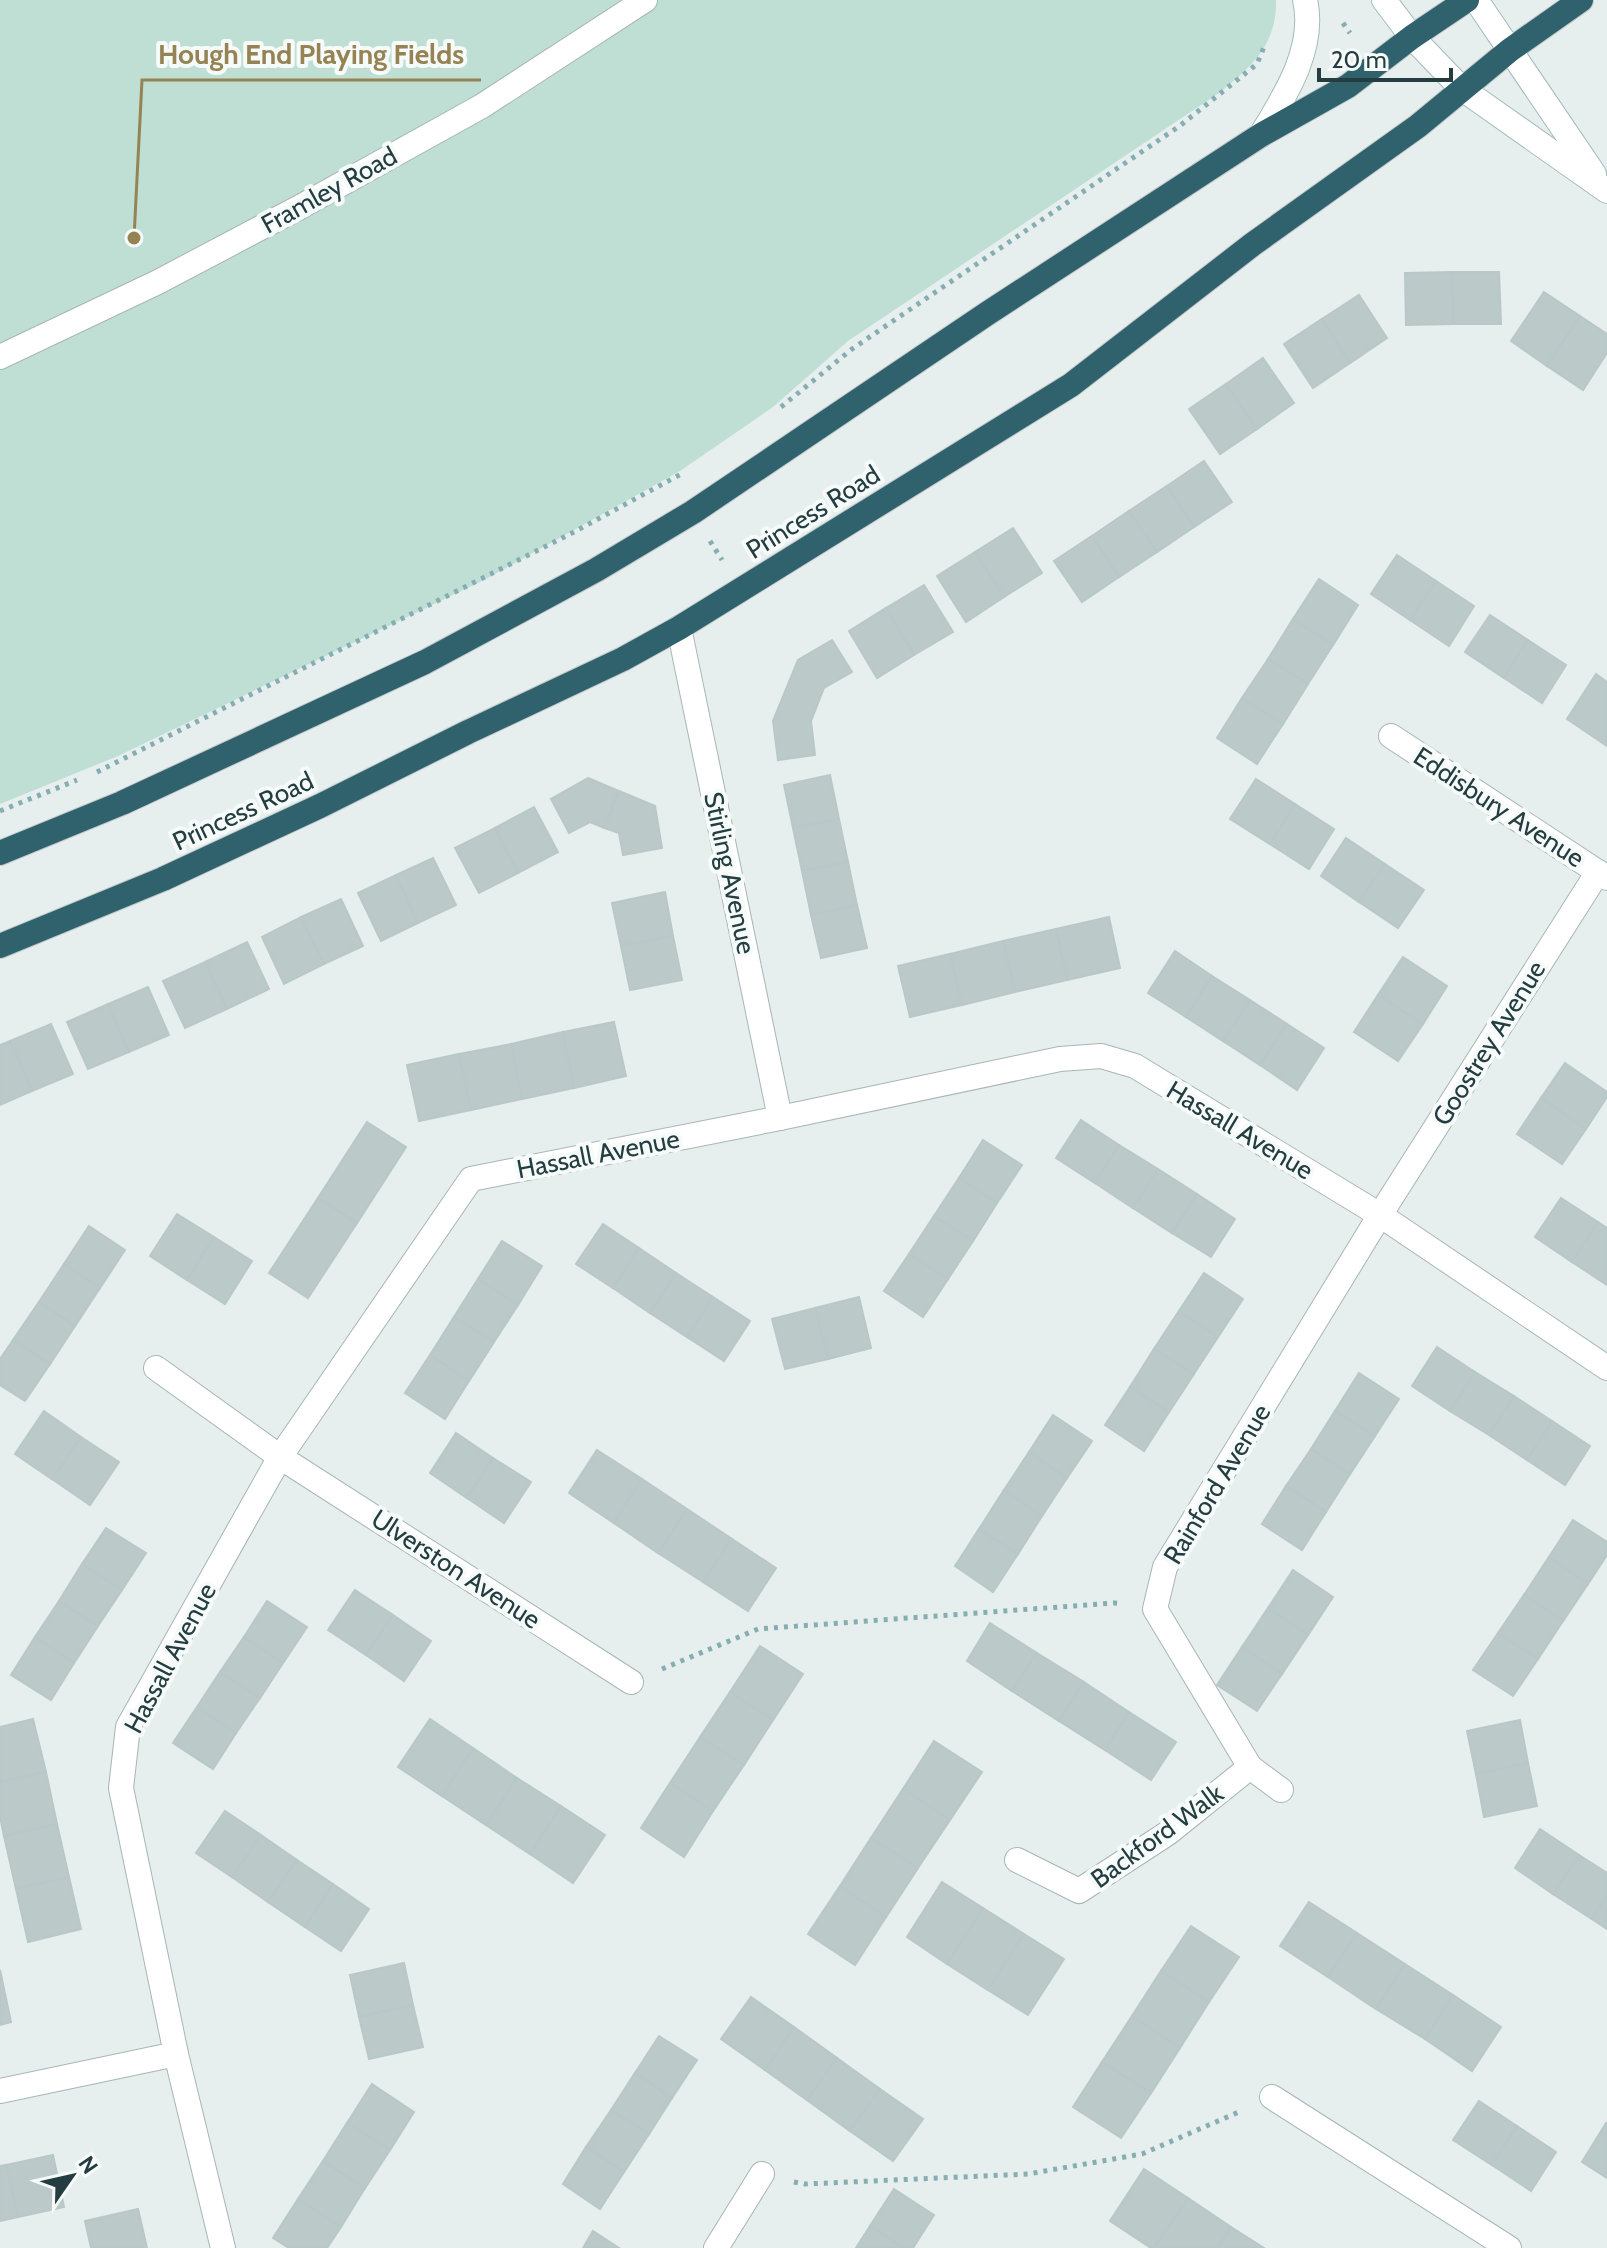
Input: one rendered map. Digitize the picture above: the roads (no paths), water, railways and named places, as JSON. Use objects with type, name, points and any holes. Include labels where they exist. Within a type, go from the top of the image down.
[{"type":"highway","points":[[0,853],[122,803],[425,662],[596,570],[693,512],[988,313],[1261,135],[1348,86],[1467,0]]},
{"type":"highway","name":"Princess Road","points":[[0,946],[163,879],[320,806],[623,659],[679,628],[1071,385],[1253,244],[1418,126],[1510,50],[1581,0]]},
{"type":"street","name":"Framley Road","points":[[0,357],[158,282],[340,185],[482,106],[645,0]]},
{"type":"street","points":[[1261,135],[1289,89],[1305,40],[1308,14],[1305,0]]},
{"type":"street","points":[[1384,0],[1412,37],[1461,88],[1605,189]]},
{"type":"street","points":[[1476,0],[1605,189]]},
{"type":"street","name":"Stirling Avenue","points":[[679,628],[780,1118]]},
{"type":"street","name":"Eddisbury Avenue","points":[[1391,736],[1602,875]]},
{"type":"street","name":"Goostrey Avenue","points":[[1380,1215],[1602,875]]},
{"type":"street","name":"Hassall Avenue","points":[[223,2248],[176,2054],[121,1788],[128,1727],[280,1457],[471,1179],[1060,1059],[1101,1056],[1135,1066],[1380,1215],[1607,1368]]},
{"type":"street","name":"Rainford Avenue","points":[[1250,1767],[1155,1609],[1165,1567],[1380,1215]]},
{"type":"street","name":"Ulverston Avenue","points":[[156,1368],[280,1457],[631,1682]]},
{"type":"street","points":[[1250,1767],[1281,1790]]},
{"type":"street","name":"Backford Walk","points":[[1017,1860],[1079,1891],[1168,1833],[1250,1767]]},
{"type":"street","points":[[0,2091],[176,2054]]},
{"type":"street","points":[[1272,2097],[1509,2248]]},
{"type":"street","points":[[716,2248],[762,2174]]},
{"type":"place","name":"Hough End Playing Fields","points":[[134,238]]}]
